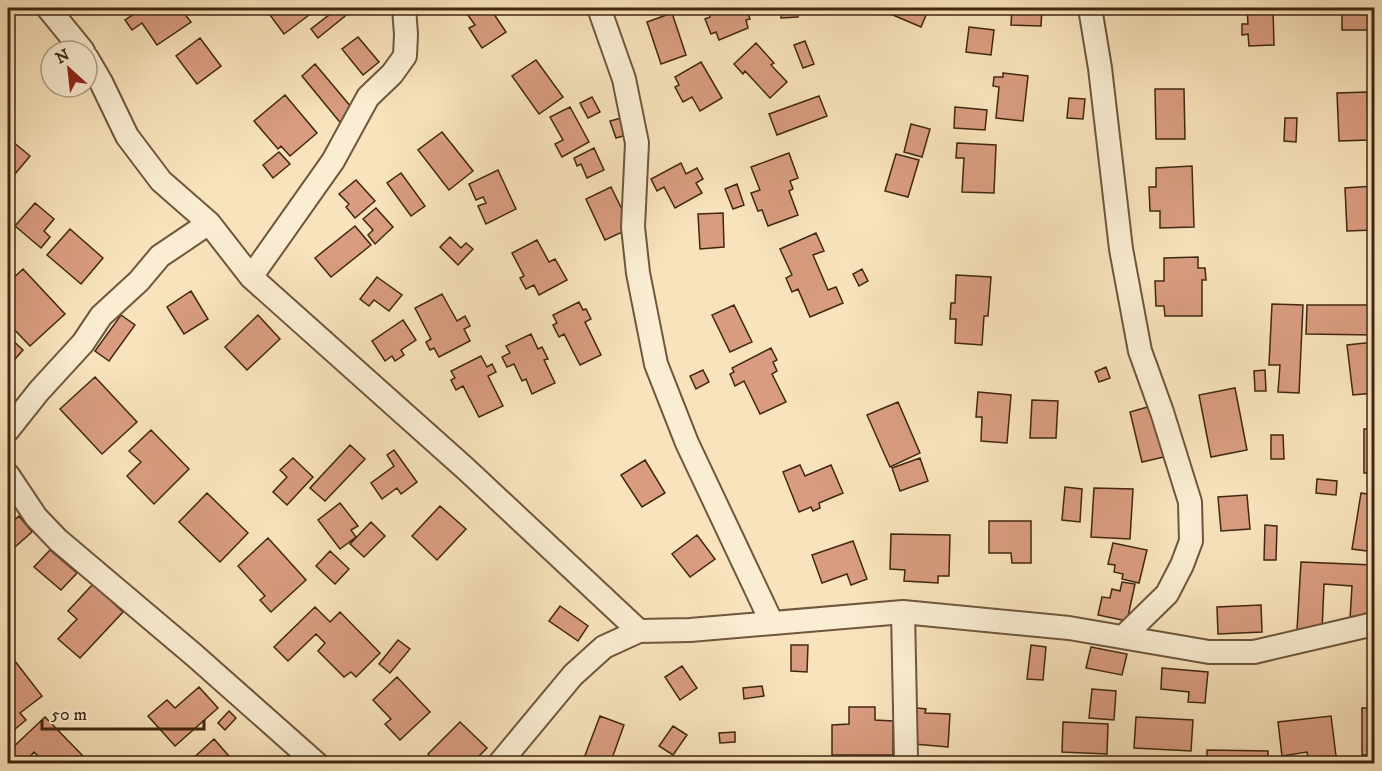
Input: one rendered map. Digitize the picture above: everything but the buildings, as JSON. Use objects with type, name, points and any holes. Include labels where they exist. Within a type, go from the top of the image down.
[{"type":"street","points":[[48,8],[73,39]]},
{"type":"street","points":[[251,277],[333,161],[368,97],[392,74],[405,56],[404,8]]},
{"type":"street","points":[[599,8],[624,80],[637,144],[633,227],[638,273],[656,364],[687,442],[772,623]]},
{"type":"street","points":[[1090,8],[1100,68],[1121,249],[1140,351],[1190,502],[1191,541],[1182,565],[1167,594],[1124,637]]},
{"type":"street","points":[[99,79],[128,136],[161,181],[209,224],[251,277],[467,470],[639,631]]},
{"type":"street","points":[[8,430],[83,342],[101,316],[139,281],[160,256],[209,224]]},
{"type":"street","points":[[8,475],[36,517],[58,540],[203,662],[317,764]]},
{"type":"street","points":[[903,612],[905,764]]},
{"type":"street","points":[[499,764],[573,675],[604,647],[639,631],[690,630],[903,612],[1070,628],[1209,652],[1254,652],[1374,624]]}]
